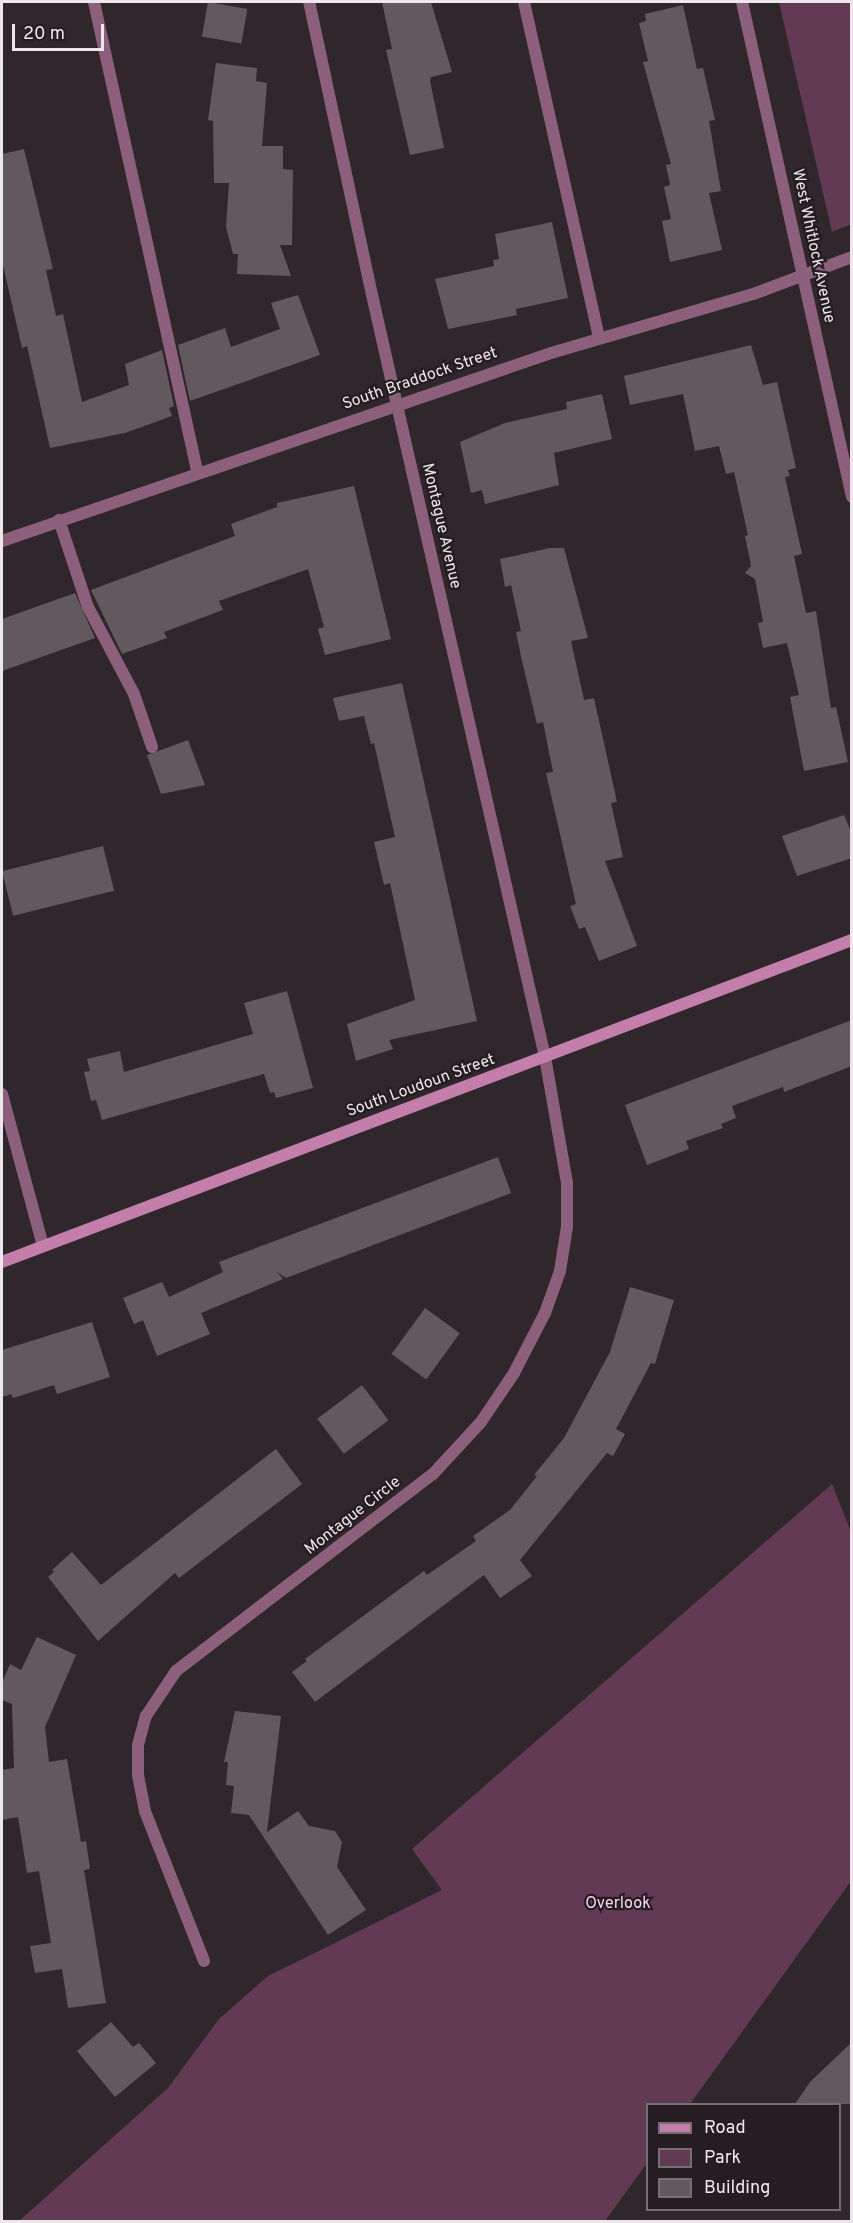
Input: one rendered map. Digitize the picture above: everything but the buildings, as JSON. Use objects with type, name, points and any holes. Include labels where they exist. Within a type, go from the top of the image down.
[{"type":"street","points":[[94,2],[196,471]]},
{"type":"street","name":"Montague Avenue","points":[[309,2],[397,404],[545,1057]]},
{"type":"street","points":[[524,2],[599,338]]},
{"type":"street","name":"West Whitlock Avenue","points":[[742,2],[852,497]]},
{"type":"street","name":"South Braddock Street","points":[[2,539],[397,404],[599,338],[803,276],[852,258]]},
{"type":"street","points":[[59,519],[88,607],[134,694],[152,747]]},
{"type":"street","name":"South Loudoun Street","points":[[2,1262],[852,940]]},
{"type":"street","name":"Montague Circle","points":[[204,1961],[145,1811],[138,1775],[138,1745],[146,1716],[176,1671],[433,1474],[481,1422],[514,1373],[545,1313],[560,1271],[567,1227],[567,1183],[545,1057]]},
{"type":"street","points":[[2,1094],[43,1246]]},
{"type":"green space","points":[[779,2],[851,2],[851,224],[832,232]]},
{"type":"green space","name":"Overlook","points":[[832,1484],[851,1532],[851,1881],[691,2103],[646,2103],[646,2164],[605,2221],[19,2221],[168,2088],[219,2019],[268,1976],[442,1890],[412,1849]]}]
